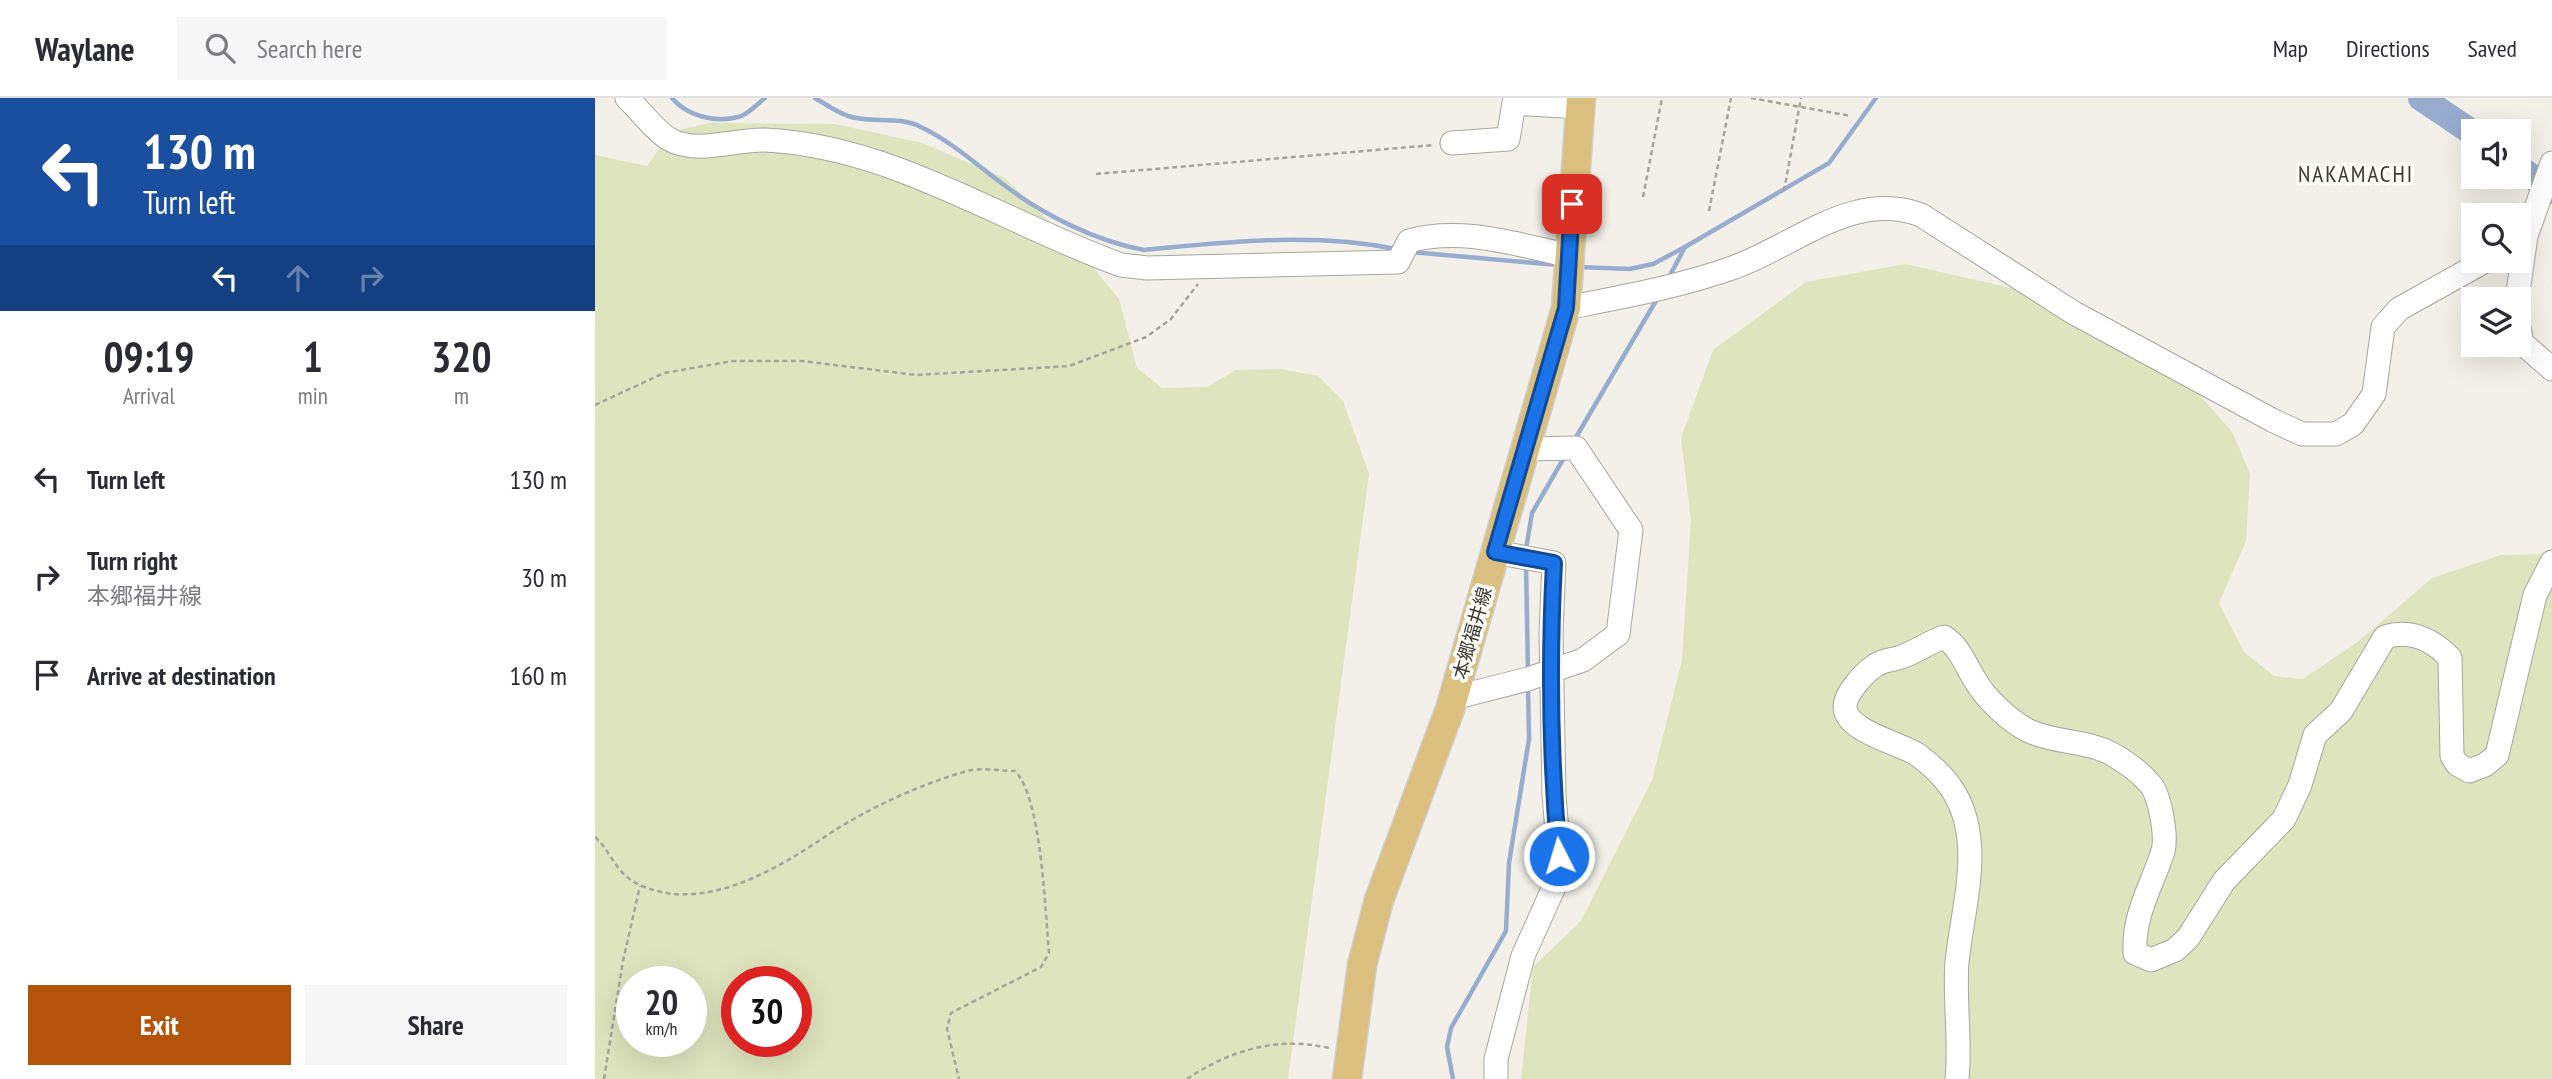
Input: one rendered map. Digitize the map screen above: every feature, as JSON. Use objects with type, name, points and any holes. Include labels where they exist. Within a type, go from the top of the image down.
[{"type":"main road","name":"本郷福井線","points":[[1349,1066],[1362,965],[1379,900],[1427,777],[1453,698],[1566,308],[1580,102]]},
{"type":"street","points":[[627,98],[670,139],[692,145],[765,140],[836,152],[900,169],[1121,265],[1146,268],[1209,267],[1404,251],[1434,234],[1469,236],[1571,256]]},
{"type":"street","points":[[1452,143],[1508,139],[1514,103],[1580,102]]},
{"type":"street","points":[[2531,215],[2552,163]]},
{"type":"street","points":[[1566,308],[1687,283],[1724,271],[1863,210],[1904,208],[1921,215],[2074,313],[2272,420],[2302,435],[2336,434],[2363,414],[2374,394],[2383,327],[2399,309],[2463,273]]},
{"type":"street","points":[[2531,351],[2552,369]]},
{"type":"street","points":[[1453,698],[1583,660],[1618,634],[1631,530],[1576,448],[1525,449]]},
{"type":"street","points":[[1495,552],[1554,563],[1554,795],[1559,856],[1554,887],[1523,956],[1496,1059],[1496,1079]]},
{"type":"street","points":[[1957,1079],[1961,1044],[1957,963],[1970,897],[1969,847],[1962,810],[1946,781],[1917,754],[1860,728],[1846,712],[1845,703],[1852,689],[1876,664],[1903,657],[1944,637],[1952,641],[1977,684],[2003,712],[2030,732],[2074,741],[2111,754],[2152,785],[2162,815],[2164,848],[2145,892],[2134,932],[2135,953],[2151,960],[2175,950],[2189,938],[2224,881],[2284,819],[2300,785],[2315,735],[2341,711],[2371,656],[2385,637],[2409,634],[2438,645],[2450,658],[2452,756],[2457,764],[2469,771],[2485,765],[2497,755],[2535,595],[2552,562]]},
{"type":"path","points":[[1643,197],[1662,98]]},
{"type":"path","points":[[1709,211],[1731,98]]},
{"type":"path","points":[[1751,98],[1850,116]]},
{"type":"path","points":[[1784,191],[1801,98]]},
{"type":"path","points":[[1095,174],[1452,143]]},
{"type":"path","points":[[595,405],[664,373],[733,361],[802,361],[916,375],[1069,366],[1146,337],[1171,319],[1209,267]]},
{"type":"path","points":[[595,837],[614,867],[640,885],[678,897],[706,893],[747,880],[798,856],[821,838],[901,795],[970,770],[1015,771],[1023,779],[1036,821],[1049,953],[1041,967],[951,1013],[947,1029],[959,1079]]},
{"type":"path","points":[[604,1079],[623,961],[640,885]]},
{"type":"path","points":[[1187,1079],[1254,1047],[1300,1041],[1349,1066]]},
{"type":"green space","points":[[708,123],[835,124],[922,143],[1005,178],[1082,254],[1119,299],[1137,368],[1162,388],[1207,387],[1236,370],[1281,369],[1318,376],[1343,401],[1369,474],[1288,1079],[595,1079],[595,155],[647,166],[671,132]]},
{"type":"green space","points":[[1905,264],[2020,290],[2165,356],[2233,433],[2250,474],[2246,541],[2219,603],[2244,652],[2274,676],[2303,679],[2359,641],[2432,578],[2501,555],[2552,554],[2552,1079],[1521,1079],[1533,967],[1581,921],[1652,780],[1682,660],[1691,520],[1681,438],[1713,350],[1806,282]]},
{"type":"waterway","points":[[672,98],[693,114],[720,119],[742,116],[765,98]]},
{"type":"waterway","points":[[815,98],[848,116],[903,121],[921,127],[954,147],[1036,207],[1089,233],[1126,246],[1144,250],[1301,240],[1396,249]]},
{"type":"waterway","points":[[1578,267],[1630,269],[1653,264],[1685,247],[1829,163],[1876,98]]},
{"type":"waterway","points":[[2421,98],[2461,125]]},
{"type":"waterway","points":[[2531,176],[2552,191]]},
{"type":"waterway","points":[[1668,279],[1685,247]]},
{"type":"waterway","points":[[1411,252],[1557,265]]},
{"type":"waterway","points":[[1575,439],[1657,299]]},
{"type":"waterway","points":[[1526,549],[1532,513],[1565,456]]},
{"type":"waterway","points":[[1526,565],[1528,672]]},
{"type":"waterway","points":[[1453,1079],[1447,1047],[1451,1028],[1506,931],[1509,863],[1529,739],[1528,688]]},
{"type":"district","name":"NAKAMACHI","points":[[2356,173]]},
{"type":"route","points":[[1559,856],[1554,795],[1551,632],[1554,563],[1495,552],[1566,308],[1572,204]]}]
